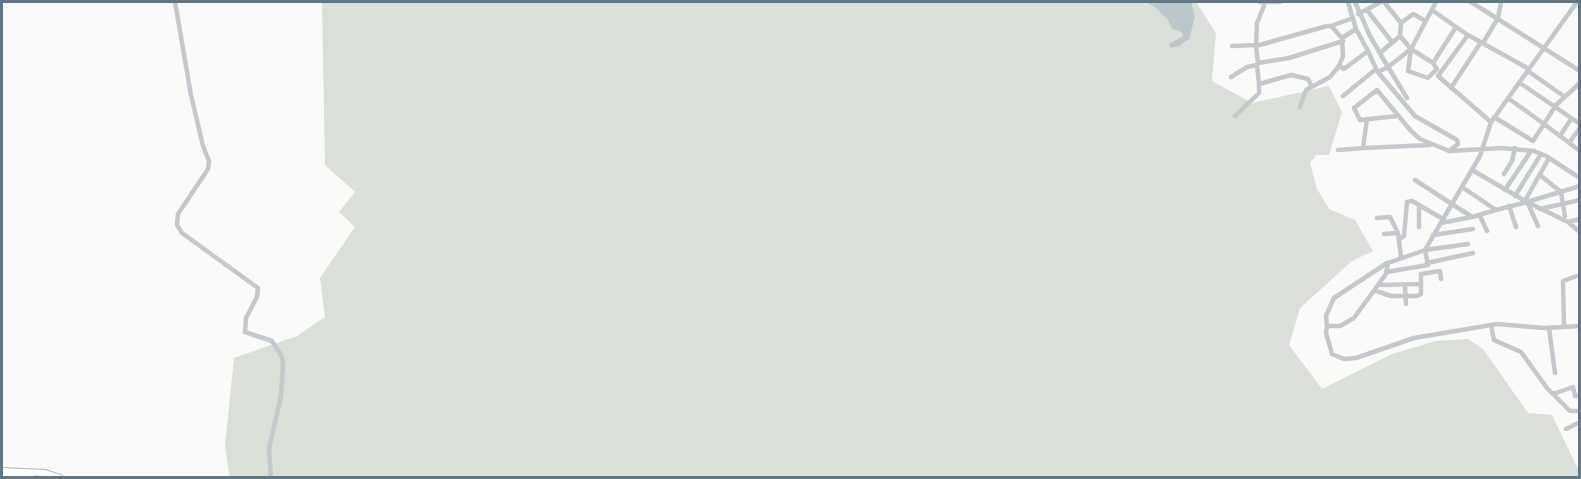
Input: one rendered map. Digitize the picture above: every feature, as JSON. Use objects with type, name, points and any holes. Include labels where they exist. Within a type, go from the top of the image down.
[{"type":"main road","points":[[2,473],[32,477]]},
{"type":"main road","points":[[2,473],[45,473],[60,477]]},
{"type":"street","points":[[175,2],[191,95],[209,161],[208,170],[178,214],[177,225],[182,233],[258,288],[257,297],[244,323],[245,332],[272,341],[282,357],[283,365],[281,396],[269,449],[271,477]]},
{"type":"street","points":[[1235,116],[1259,93],[1257,23],[1263,2],[1280,2]]},
{"type":"street","points":[[1348,2],[1356,28],[1377,70],[1415,116],[1457,140],[1458,144],[1449,151]]},
{"type":"street","points":[[1355,2],[1388,67],[1407,98]]},
{"type":"street","points":[[1232,46],[1256,46],[1294,33],[1331,26],[1382,2],[1401,22],[1400,36],[1411,49],[1433,63],[1437,69],[1428,78],[1408,71],[1411,49],[1436,2]]},
{"type":"street","points":[[1471,2],[1580,71]]},
{"type":"street","points":[[1451,88],[1498,18],[1501,2]]},
{"type":"street","points":[[1430,273],[1425,250],[1483,150],[1491,122],[1577,2]]},
{"type":"street","points":[[1367,10],[1392,42]]},
{"type":"street","points":[[1432,10],[1468,35],[1529,70],[1565,97]]},
{"type":"street","points":[[1401,22],[1413,14],[1426,21]]},
{"type":"street","points":[[1300,107],[1303,94],[1330,77],[1339,66],[1343,56],[1342,40],[1331,26]]},
{"type":"street","points":[[1433,63],[1456,27]]},
{"type":"street","points":[[1231,77],[1247,67],[1289,58],[1342,40],[1356,28]]},
{"type":"street","points":[[1468,35],[1438,76],[1491,122]]},
{"type":"street","points":[[1381,52],[1400,36]]},
{"type":"street","points":[[1446,43],[1456,52]]},
{"type":"street","points":[[1343,96],[1377,70],[1388,67],[1411,49]]},
{"type":"street","points":[[1339,66],[1344,69],[1368,51]]},
{"type":"street","points":[[1259,84],[1291,75],[1308,79],[1312,87]]},
{"type":"street","points":[[1520,83],[1579,125],[1569,143]]},
{"type":"street","points":[[1494,117],[1532,142],[1554,108],[1580,83]]},
{"type":"street","points":[[1387,84],[1354,108],[1359,120],[1398,116]]},
{"type":"street","points":[[1377,90],[1420,139],[1432,145],[1449,151],[1515,148],[1531,151],[1549,158],[1580,178]]},
{"type":"street","points":[[1508,98],[1580,151]]},
{"type":"street","points":[[1363,148],[1367,119]]},
{"type":"street","points":[[1560,136],[1572,119]]},
{"type":"street","points":[[1338,150],[1432,145]]},
{"type":"street","points":[[1504,174],[1512,161],[1515,148]]},
{"type":"street","points":[[1505,190],[1531,151]]},
{"type":"street","points":[[1515,196],[1541,154]]},
{"type":"street","points":[[1538,226],[1526,199],[1549,158]]},
{"type":"street","points":[[1472,170],[1515,196],[1568,222],[1580,232]]},
{"type":"street","points":[[1540,175],[1561,192],[1565,216]]},
{"type":"street","points":[[1415,180],[1453,202],[1472,217]]},
{"type":"street","points":[[1462,186],[1496,210]]},
{"type":"street","points":[[1400,239],[1404,236],[1406,204],[1412,201],[1442,221],[1480,216],[1580,186]]},
{"type":"street","points":[[1540,209],[1580,200]]},
{"type":"street","points":[[1419,206],[1419,227]]},
{"type":"street","points":[[1509,206],[1516,228]]},
{"type":"street","points":[[1480,216],[1487,231]]},
{"type":"street","points":[[1377,218],[1390,217],[1400,239],[1401,257]]},
{"type":"street","points":[[1568,222],[1580,219]]},
{"type":"street","points":[[1433,236],[1473,229]]},
{"type":"street","points":[[1383,234],[1398,233]]},
{"type":"street","points":[[1468,244],[1425,250],[1401,257],[1334,298],[1326,316],[1330,351],[1344,359],[1356,358],[1414,338],[1491,325],[1549,328],[1580,326]]},
{"type":"street","points":[[1386,272],[1473,253]]},
{"type":"street","points":[[1326,326],[1340,326],[1349,322],[1380,285],[1388,263]]},
{"type":"street","points":[[1376,291],[1391,296],[1421,294],[1421,274],[1440,271],[1440,279]]},
{"type":"street","points":[[1564,327],[1563,281],[1580,275]]},
{"type":"street","points":[[1380,285],[1421,284]]},
{"type":"street","points":[[1405,285],[1406,304]]},
{"type":"street","points":[[1491,325],[1494,340],[1521,352],[1553,394],[1570,411],[1580,411]]},
{"type":"street","points":[[1549,328],[1555,373]]},
{"type":"street","points":[[1553,394],[1573,387],[1575,396],[1580,396]]},
{"type":"street","points":[[1566,429],[1580,422]]},
{"type":"shaded area","points":[[322,2],[1196,2],[1216,33],[1212,81],[1252,103],[1329,86],[1342,112],[1329,155],[1316,155],[1310,163],[1317,189],[1329,209],[1355,220],[1373,251],[1352,261],[1300,308],[1289,345],[1322,389],[1392,354],[1436,341],[1468,339],[1483,349],[1528,413],[1552,415],[1580,477],[230,478],[225,446],[234,358],[297,336],[325,317],[320,278],[355,227],[339,212],[355,192],[325,165]]},
{"type":"shaded area","points":[[1145,2],[1191,2],[1195,17],[1189,39],[1179,46],[1170,48],[1169,44],[1182,37],[1183,34],[1172,29],[1168,20],[1155,7]]}]
